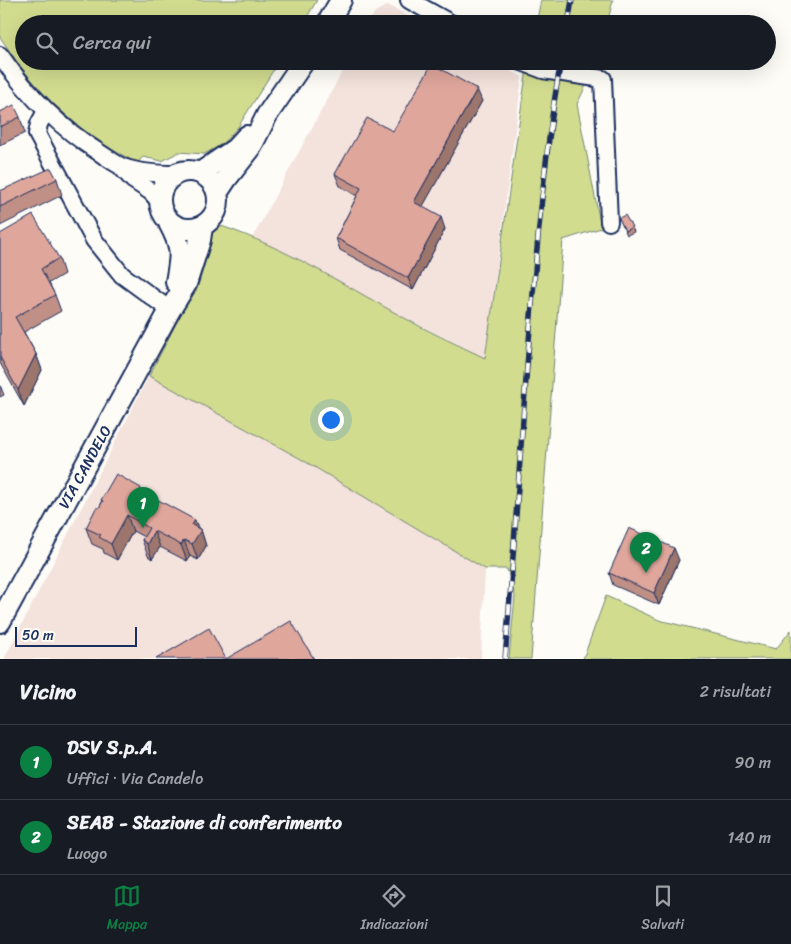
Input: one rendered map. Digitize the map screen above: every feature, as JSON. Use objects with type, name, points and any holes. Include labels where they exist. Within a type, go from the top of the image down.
[{"type":"street","points":[[332,15],[341,0]]},
{"type":"street","points":[[410,0],[436,15]]},
{"type":"street","points":[[0,55],[46,111],[88,146],[121,166],[137,171],[162,174],[192,171],[200,173],[208,178],[218,193]]},
{"type":"street","points":[[121,166],[133,180],[151,192],[159,201],[164,216],[169,223],[176,228],[185,230],[202,227],[214,217],[217,209],[218,193],[227,178],[250,149],[267,115],[298,70]]},
{"type":"street","points":[[543,70],[603,79],[608,222]]},
{"type":"street","points":[[46,111],[38,124],[33,127],[94,240],[122,275],[170,310]]},
{"type":"street","points":[[200,173],[235,149],[267,115]]},
{"type":"street","points":[[159,201],[164,185],[176,174]]},
{"type":"street","name":"VIA CANDELO","points":[[169,223],[179,240],[181,258],[170,310]]},
{"type":"street","name":"VIA CANDELO","points":[[0,622],[186,284],[200,240],[202,227]]},
{"type":"shaded area","points":[[388,5],[406,15],[373,15],[375,12]]},
{"type":"shaded area","points":[[343,70],[509,70],[522,77],[485,358],[401,316],[253,237]]},
{"type":"shaded area","points":[[149,376],[301,459],[485,569],[481,659],[4,659]]},
{"type":"green space","points":[[0,0],[317,0],[308,15],[15,15],[15,59],[0,37]]},
{"type":"green space","points":[[541,0],[613,0],[609,15],[538,15]]},
{"type":"green space","points":[[23,70],[273,70],[238,127],[221,145],[204,154],[179,152],[162,161],[143,157],[137,163],[93,139],[47,98]]},
{"type":"green space","points":[[527,70],[594,70],[577,104],[601,228],[563,240],[531,659],[509,659],[515,596],[507,569],[485,569],[301,459],[149,376],[180,316],[197,289],[212,233],[221,226],[290,255],[420,327],[485,358]]},
{"type":"green space","points":[[606,596],[659,620],[776,649],[791,630],[791,659],[583,659]]},
{"type":"building","points":[[429,70],[443,70],[477,89],[414,202],[441,217],[408,278],[336,238],[361,188],[335,174],[367,118],[393,131]]},
{"type":"building","points":[[14,105],[20,117],[0,127],[0,112]]},
{"type":"building","points":[[51,168],[57,179],[0,207],[0,191]]},
{"type":"building","points":[[33,215],[59,258],[41,269],[55,295],[15,317],[36,354],[18,390],[0,357],[0,234]]},
{"type":"building","points":[[625,215],[632,227],[625,231],[619,218]]},
{"type":"building","points":[[116,474],[141,488],[140,490],[195,520],[192,525],[201,530],[192,544],[184,540],[181,545],[154,531],[147,544],[142,540],[149,528],[127,515],[111,544],[99,537],[101,535],[86,528],[96,508],[99,508],[103,501],[101,500]]},
{"type":"building","points":[[629,528],[674,548],[654,593],[609,573]]},
{"type":"building","points":[[291,621],[314,659],[226,659]]},
{"type":"building","points":[[209,628],[226,659],[156,659]]},
{"type":"railway","points":[[570,15],[572,0]]},
{"type":"railway","points":[[505,659],[537,245],[542,192],[559,70]]},
{"type":"place","name":"DSV S.p.A.","points":[[143,528]]},
{"type":"place","name":"SEAB - Stazione di conferimento","points":[[646,573]]}]
